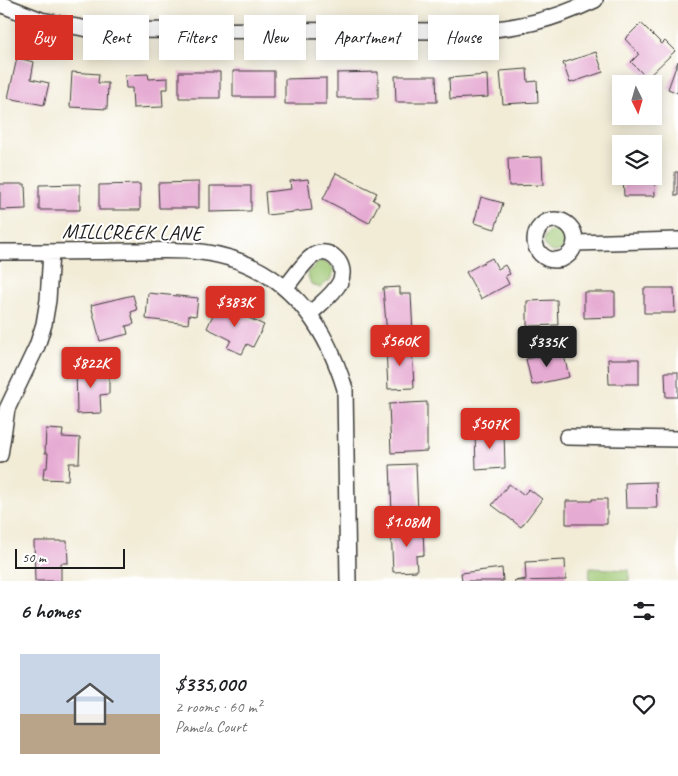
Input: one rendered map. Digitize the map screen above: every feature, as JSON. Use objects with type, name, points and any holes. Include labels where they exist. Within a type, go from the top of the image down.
[{"type":"street","points":[[0,4],[41,20],[93,30],[470,31],[529,25],[561,16],[595,0]]},
{"type":"street","points":[[576,243],[678,240]]},
{"type":"street","name":"MILLCREEK LANE","points":[[0,252],[201,252],[240,262],[269,277],[285,288],[310,314],[332,352],[345,389],[348,581]]},
{"type":"street","points":[[0,455],[7,409],[37,346],[44,324],[48,300],[50,252]]},
{"type":"street","points":[[285,288],[310,258],[318,254],[328,253],[337,258],[343,274],[340,283],[310,314]]},
{"type":"street","points":[[567,437],[678,439]]},
{"type":"green space","points":[[555,230],[563,233],[566,241],[563,249],[555,252],[547,249],[544,241],[547,233]]},
{"type":"green space","points":[[320,261],[329,263],[334,270],[330,280],[320,288],[311,284],[307,273]]},
{"type":"green space","points":[[590,568],[629,570],[629,581],[589,581]]},
{"type":"building","points":[[641,23],[662,44],[665,41],[675,51],[650,75],[644,75],[631,62],[639,54],[625,39]]},
{"type":"building","points":[[596,52],[603,72],[570,83],[563,63]]},
{"type":"building","points":[[17,60],[34,62],[31,79],[49,83],[44,105],[8,98]]},
{"type":"building","points":[[678,61],[678,93],[668,89]]},
{"type":"building","points":[[527,69],[528,82],[537,81],[538,102],[503,104],[500,71]]},
{"type":"building","points":[[233,71],[274,71],[274,97],[233,97]]},
{"type":"building","points":[[72,72],[99,74],[98,83],[108,83],[107,109],[70,107]]},
{"type":"building","points":[[179,72],[220,72],[220,98],[179,98]]},
{"type":"building","points":[[378,72],[378,98],[337,98],[337,73]]},
{"type":"building","points":[[148,74],[149,79],[168,78],[168,89],[162,89],[163,107],[133,108],[132,88],[126,88],[125,75]]},
{"type":"building","points":[[487,75],[488,97],[450,99],[449,78]]},
{"type":"building","points":[[395,76],[436,76],[437,102],[396,102]]},
{"type":"building","points":[[326,78],[326,104],[285,104],[285,79]]},
{"type":"building","points":[[542,157],[543,185],[509,186],[508,158]]},
{"type":"building","points":[[675,172],[678,172],[678,196],[675,196]]},
{"type":"building","points":[[336,173],[377,193],[373,200],[379,203],[369,223],[323,199]]},
{"type":"building","points":[[308,179],[312,210],[267,215],[265,192],[291,189],[290,181]]},
{"type":"building","points":[[199,182],[199,208],[159,208],[158,183]]},
{"type":"building","points":[[0,184],[25,184],[26,209],[0,210]]},
{"type":"building","points":[[80,184],[80,210],[39,210],[39,185]]},
{"type":"building","points":[[140,184],[140,210],[99,210],[99,185]]},
{"type":"building","points":[[623,185],[654,185],[655,196],[624,196]]},
{"type":"building","points":[[210,186],[251,186],[251,211],[210,212]]},
{"type":"building","points":[[481,197],[503,203],[495,229],[474,223]]},
{"type":"building","points":[[492,258],[498,269],[505,265],[510,274],[505,276],[509,284],[481,299],[466,272]]},
{"type":"building","points":[[400,287],[400,294],[411,294],[413,334],[387,335],[383,288]]},
{"type":"building","points":[[644,288],[674,288],[675,313],[644,313]]},
{"type":"building","points":[[584,292],[615,292],[615,317],[584,318]]},
{"type":"building","points":[[148,293],[198,298],[196,316],[189,315],[188,324],[146,319]]},
{"type":"building","points":[[133,295],[137,310],[131,312],[134,324],[126,326],[128,334],[100,341],[91,305]]},
{"type":"building","points":[[557,300],[558,325],[527,326],[527,301]]},
{"type":"building","points":[[218,304],[264,325],[253,347],[247,344],[242,354],[227,348],[231,340],[207,328]]},
{"type":"building","points":[[412,345],[414,388],[388,389],[386,347]]},
{"type":"building","points":[[563,351],[569,377],[532,385],[526,359]]},
{"type":"building","points":[[608,359],[639,359],[639,384],[609,384]]},
{"type":"building","points":[[91,364],[91,371],[109,370],[109,394],[100,395],[101,413],[77,414],[76,365]]},
{"type":"building","points":[[665,372],[678,372],[678,397],[666,397]]},
{"type":"building","points":[[427,402],[427,451],[391,453],[389,404]]},
{"type":"building","points":[[46,429],[63,430],[62,437],[80,438],[79,463],[69,463],[68,480],[43,479],[44,468],[47,468],[48,453],[45,453]]},
{"type":"building","points":[[504,431],[505,468],[476,470],[475,433]]},
{"type":"building","points":[[416,464],[418,512],[392,513],[390,465]]},
{"type":"building","points":[[656,482],[657,508],[626,508],[625,483]]},
{"type":"building","points":[[509,484],[523,495],[529,489],[542,499],[521,527],[492,505]]},
{"type":"building","points":[[592,499],[607,499],[607,524],[566,524],[566,501],[592,501]]},
{"type":"building","points":[[423,527],[424,555],[416,556],[417,571],[393,572],[391,528]]},
{"type":"building","points":[[34,541],[67,541],[68,563],[61,563],[61,581],[35,581]]},
{"type":"building","points":[[565,560],[566,580],[514,581],[526,579],[525,562]]},
{"type":"building","points":[[502,568],[503,581],[462,581],[461,573]]}]
